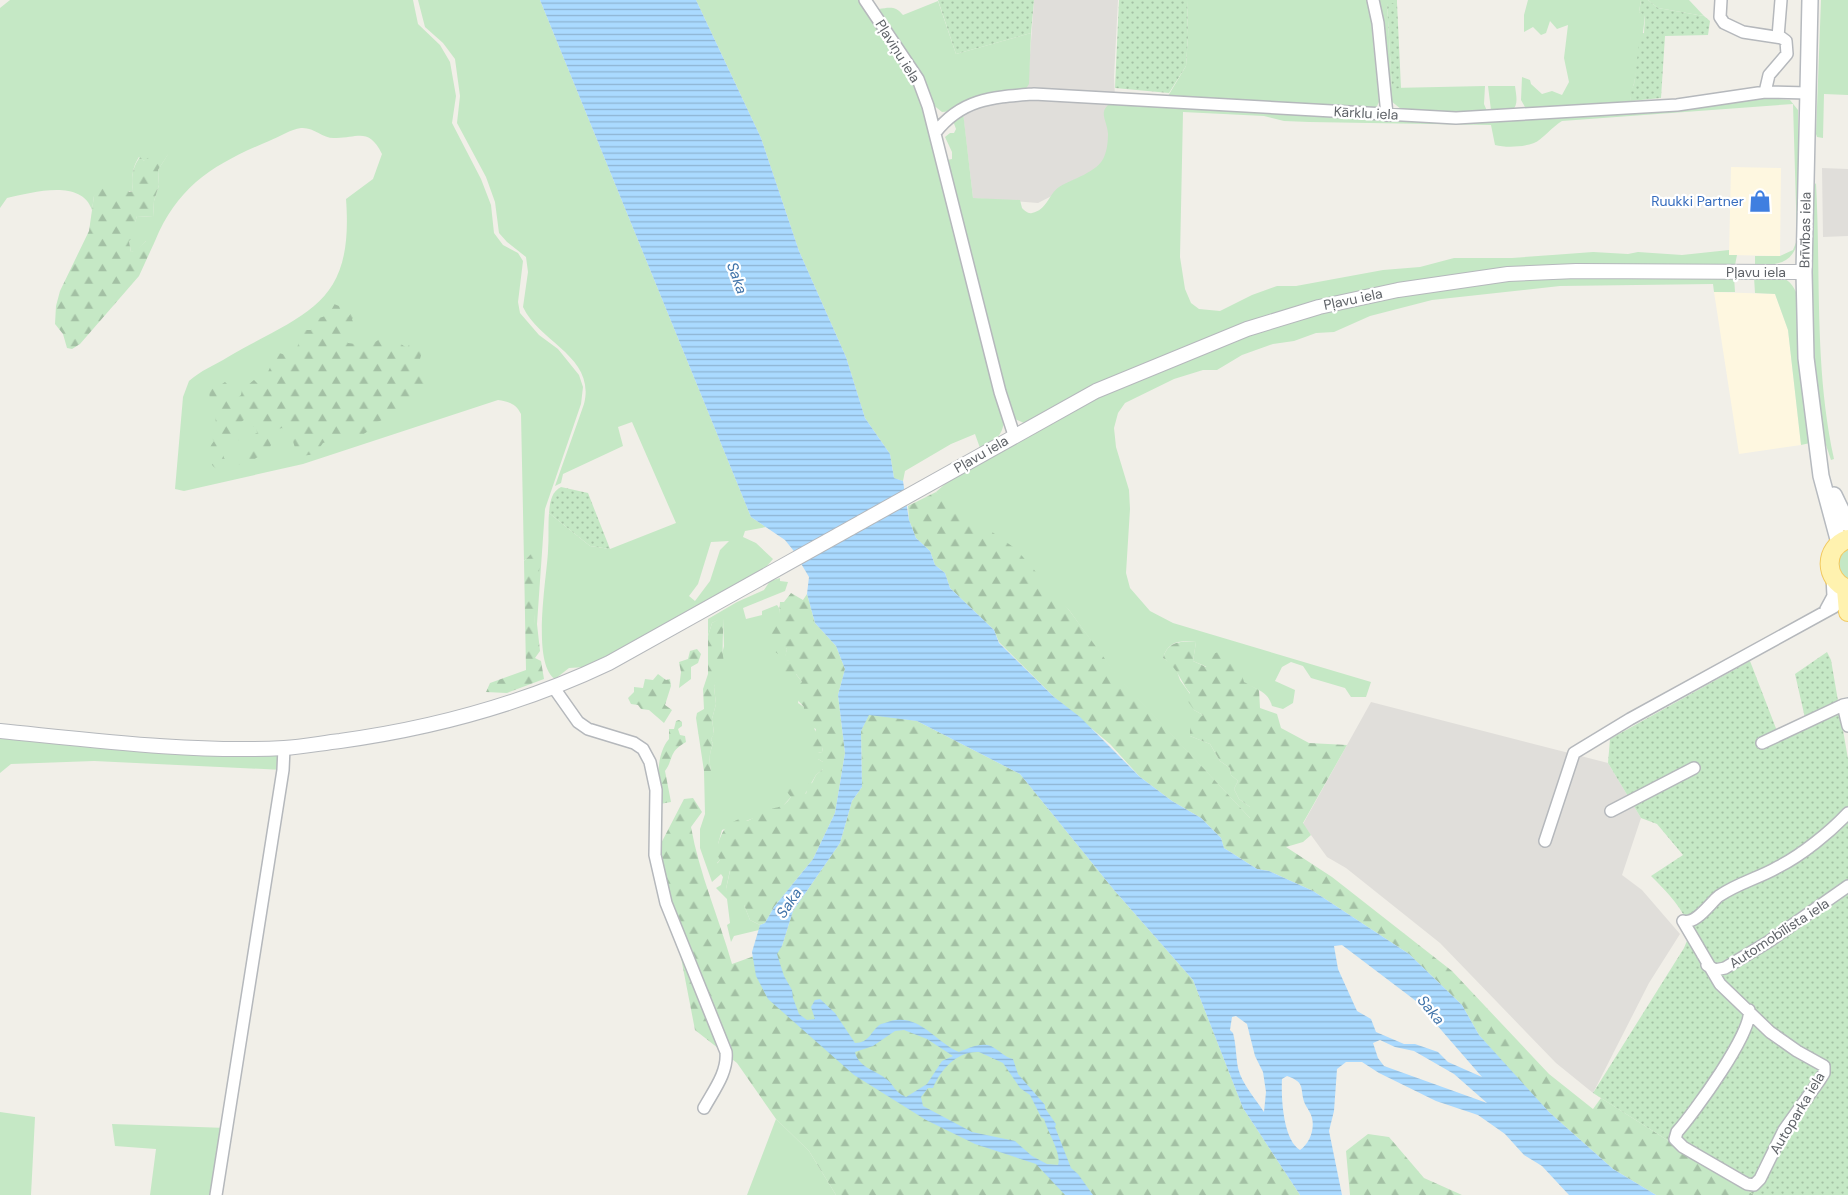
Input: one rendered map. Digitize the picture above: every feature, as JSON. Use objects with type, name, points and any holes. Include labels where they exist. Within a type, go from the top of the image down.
[{"type":"main road","name":"Brīvības iela","points":[[1810,0],[1804,272],[1806,358],[1821,476],[1844,541]]},
{"type":"main road","name":"Brīvības iela","points":[[1820,458],[1838,507],[1848,524]]},
{"type":"main road","points":[[1844,541],[1830,555],[1830,569],[1842,585],[1848,612]]},
{"type":"street","name":"Pļaviņu iela","points":[[865,0],[918,79],[936,133],[1000,392],[1014,435]]},
{"type":"street","points":[[1373,0],[1378,22],[1387,115]]},
{"type":"street","points":[[1722,0],[1720,17],[1724,23],[1744,32],[1778,37],[1786,41],[1787,54],[1769,75],[1765,92]]},
{"type":"street","points":[[1778,37],[1781,0]]},
{"type":"street","name":"Kārklu iela","points":[[936,133],[952,116],[984,99],[1003,95],[1104,96],[1456,118],[1677,105],[1765,92],[1808,93]]},
{"type":"street","name":"Pļavu iela","points":[[0,731],[210,748],[284,748],[375,736],[475,715],[554,688],[632,651],[1014,435],[1096,391],[1247,328],[1318,307],[1398,290],[1508,274],[1576,271],[1804,272]]},
{"type":"street","points":[[1545,841],[1574,753],[1630,719],[1826,611],[1842,585]]},
{"type":"street","points":[[554,688],[578,722],[588,729],[621,737],[642,749],[654,773],[655,855],[664,895],[726,1052],[727,1062],[723,1075],[704,1108]]},
{"type":"street","points":[[1762,742],[1846,705],[1848,726]]},
{"type":"street","points":[[216,1195],[283,770],[284,748]]},
{"type":"street","points":[[1611,811],[1694,768]]},
{"type":"street","name":"Autoparka iela","points":[[1749,1010],[1749,1024],[1717,1078],[1677,1132],[1675,1139],[1689,1150],[1747,1184],[1754,1185],[1760,1179],[1784,1130],[1819,1081],[1824,1069],[1822,1063],[1797,1052],[1770,1032],[1749,1010],[1720,984],[1707,965],[1683,921],[1692,921],[1719,896],[1732,888],[1779,867],[1827,834],[1848,813]]},
{"type":"street","name":"Automobīlista iela","points":[[1707,965],[1715,970],[1725,968],[1768,942],[1848,886]]},
{"type":"shaded area","points":[[1034,0],[1118,0],[1114,77],[1118,162],[1038,203],[973,198],[959,80],[1028,83]]},
{"type":"shaded area","points":[[1731,167],[1781,168],[1780,256],[1729,255]]},
{"type":"shaded area","points":[[1822,168],[1848,169],[1848,236],[1823,237]]},
{"type":"shaded area","points":[[1714,292],[1775,294],[1788,330],[1801,445],[1739,454]]},
{"type":"shaded area","points":[[1371,702],[1608,763],[1641,818],[1622,875],[1642,890],[1680,934],[1649,983],[1593,1093],[1556,1063],[1440,943],[1346,868],[1327,857],[1303,824]]},
{"type":"green space","points":[[10,0],[413,0],[418,24],[440,45],[450,62],[456,96],[452,123],[481,179],[491,205],[494,233],[503,245],[518,253],[523,261],[518,302],[520,313],[539,335],[558,349],[579,375],[583,387],[581,404],[545,509],[537,624],[534,624],[535,601],[529,556],[524,561],[521,414],[515,406],[509,403],[498,400],[303,464],[184,491],[175,489],[183,397],[189,381],[203,371],[303,315],[320,300],[333,283],[342,262],[347,234],[346,199],[373,179],[382,154],[377,145],[367,137],[330,138],[306,128],[293,130],[232,158],[201,178],[175,205],[155,241],[146,241],[136,251],[131,252],[129,241],[137,216],[153,217],[154,201],[159,185],[158,170],[168,154],[144,161],[139,157],[133,174],[133,191],[94,196],[92,210],[86,200],[78,194],[55,190],[7,198],[0,208],[0,8]]},
{"type":"green space","points":[[418,0],[540,0],[751,517],[766,527],[745,531],[743,537],[756,543],[773,559],[762,572],[745,579],[605,659],[585,667],[569,668],[555,679],[548,670],[542,638],[549,513],[590,546],[610,549],[676,523],[632,422],[618,427],[623,446],[563,474],[561,483],[555,486],[584,404],[586,388],[582,374],[574,362],[541,331],[523,307],[528,272],[526,257],[499,233],[495,202],[486,177],[457,123],[460,96],[455,59],[443,43],[425,27]],"holes":[[[729,541],[720,550],[710,581],[695,601],[689,596],[698,584],[711,542]]]},
{"type":"green space","points":[[696,0],[862,0],[907,65],[925,111],[1004,416],[1001,433],[990,442],[980,448],[975,434],[951,444],[905,471],[903,481],[894,478],[890,454],[865,418],[846,357],[799,251],[761,138]]},
{"type":"green space","points":[[938,0],[1034,0],[1031,33],[956,54]]},
{"type":"green space","points":[[1119,0],[1187,0],[1188,36],[1186,66],[1169,93],[1115,88]]},
{"type":"green space","points":[[1187,0],[1369,0],[1379,102],[1376,108],[1168,96],[1186,66],[1188,36]]},
{"type":"green space","points":[[1378,0],[1397,0],[1397,3],[1387,3],[1392,88],[1485,86],[1484,104],[1487,111],[1460,113],[1401,109],[1391,101],[1382,12]]},
{"type":"green space","points":[[1528,0],[1641,0],[1639,12],[1645,15],[1631,101],[1582,107],[1525,107],[1521,100],[1522,77],[1530,80],[1531,84],[1542,94],[1552,91],[1562,95],[1569,82],[1564,58],[1568,25],[1557,29],[1550,21],[1546,33],[1541,35],[1533,27],[1524,32],[1524,15]]},
{"type":"green space","points":[[1641,0],[1648,0],[1658,8],[1704,16],[1710,21],[1708,35],[1665,36],[1661,98],[1631,101],[1630,93],[1634,84],[1640,35],[1644,33],[1645,16],[1639,12]]},
{"type":"green space","points":[[1648,0],[1689,0],[1704,16],[1658,8]]},
{"type":"green space","points":[[1821,0],[1848,0],[1848,95],[1824,94],[1823,138],[1817,137],[1816,134]]},
{"type":"green space","points":[[938,1],[956,54],[1031,33],[1029,84],[1025,90],[989,93],[952,111],[942,112],[932,104],[918,68],[879,9],[892,8],[898,10],[903,15]]},
{"type":"green space","points":[[1387,3],[1397,3],[1401,88],[1392,89]]},
{"type":"green space","points":[[1488,86],[1515,86],[1516,102],[1512,111],[1491,110]]},
{"type":"green space","points":[[1768,98],[1790,100],[1798,110],[1798,242],[1795,250],[1787,259],[1776,264],[1763,265],[1755,265],[1755,256],[1780,256],[1793,250],[1797,240],[1793,104],[1562,121],[1534,143],[1510,147],[1495,145],[1491,125],[1284,121],[1264,116],[1183,112],[1180,257],[1185,289],[1191,303],[1199,309],[1220,311],[1252,295],[1277,286],[1296,286],[1383,270],[1420,267],[1454,258],[1512,258],[1593,252],[1628,254],[1638,252],[1682,255],[1729,250],[1729,255],[1737,255],[1735,265],[1601,266],[1348,295],[1024,423],[1015,419],[1003,386],[947,160],[952,159],[952,152],[945,137],[950,133],[954,133],[956,129],[952,118],[963,112],[973,198],[1020,200],[1022,208],[1031,213],[1041,209],[1059,187],[1091,171],[1101,162],[1106,152],[1108,140],[1104,112],[1105,108],[1114,101],[1234,111],[1422,122],[1476,123],[1677,111]]},
{"type":"green space","points":[[155,152],[169,153],[158,170],[159,185],[154,201],[153,217],[137,216],[135,223],[140,231],[129,241],[131,252],[146,241],[155,241],[139,276],[80,344],[72,349],[67,348],[63,334],[55,324],[56,306],[60,291],[89,231],[94,196],[104,186],[123,185],[129,192],[133,191],[133,173],[137,161],[140,157],[144,161]]},
{"type":"green space","points":[[1816,183],[1819,322],[1823,391],[1834,459],[1831,460],[1823,436],[1812,342],[1813,187]]},
{"type":"green space","points":[[1734,277],[1735,292],[1714,292],[1713,284],[1560,286],[1432,300],[1370,316],[1334,332],[1316,333],[1294,341],[1273,344],[1242,355],[1217,370],[1203,370],[1174,379],[1125,403],[1118,413],[1114,428],[1116,447],[1129,490],[1130,509],[1126,573],[1130,588],[1150,611],[1173,623],[1371,682],[1366,697],[1351,697],[1345,688],[1311,678],[1303,666],[1291,662],[1282,667],[1275,681],[1295,690],[1293,703],[1283,709],[1272,706],[1268,697],[1262,691],[1242,681],[1228,659],[1212,660],[1207,667],[1193,661],[1196,642],[1185,641],[1175,643],[1168,648],[1163,658],[1175,666],[1180,680],[1190,694],[1194,710],[1203,715],[1190,736],[1210,744],[1220,761],[1230,768],[1231,775],[1238,781],[1234,789],[1239,799],[1250,807],[1251,819],[1118,678],[1069,610],[936,492],[954,476],[1070,412],[1133,381],[1197,354],[1297,318],[1396,296],[1516,278]]},
{"type":"green space","points":[[1754,277],[1779,277],[1788,281],[1796,292],[1810,443],[1801,445],[1788,330],[1775,294],[1755,293]]},
{"type":"green space","points":[[334,304],[339,306],[343,316],[348,317],[354,309],[357,314],[352,319],[354,325],[344,338],[348,343],[373,343],[381,338],[384,333],[407,348],[410,343],[418,343],[422,352],[418,366],[424,374],[424,386],[414,402],[393,416],[377,422],[373,428],[359,437],[332,440],[323,443],[315,454],[296,457],[292,453],[295,448],[290,431],[282,428],[274,430],[271,424],[266,427],[271,445],[267,453],[256,458],[251,463],[246,461],[238,465],[237,458],[244,455],[247,437],[257,433],[256,425],[247,430],[246,423],[250,415],[247,412],[243,414],[244,420],[237,425],[237,437],[239,440],[221,448],[224,458],[229,463],[221,472],[216,469],[208,458],[209,450],[214,441],[210,435],[216,428],[215,405],[210,403],[209,389],[212,385],[219,386],[225,382],[227,384],[223,389],[224,396],[233,394],[236,399],[241,395],[243,384],[249,384],[254,380],[262,388],[269,370],[279,353],[286,355],[297,348],[303,330],[311,330],[316,318],[327,314]]},
{"type":"green space","points":[[561,487],[588,493],[610,549],[590,546],[549,513],[553,495]]},
{"type":"green space","points":[[936,492],[1016,549],[1069,610],[1119,678],[1250,818],[1250,807],[1239,799],[1234,789],[1238,781],[1231,775],[1230,768],[1220,761],[1210,744],[1190,736],[1190,726],[1203,715],[1194,710],[1187,700],[1190,693],[1175,670],[1163,658],[1171,645],[1180,642],[1196,642],[1193,661],[1206,667],[1211,660],[1210,655],[1218,652],[1228,659],[1237,658],[1244,682],[1259,690],[1260,708],[1277,714],[1281,728],[1309,743],[1347,745],[1303,823],[1311,835],[1303,842],[1286,847],[1332,877],[1452,971],[1549,1074],[1593,1109],[1601,1098],[1754,1195],[1656,1195],[1613,1169],[1549,1112],[1511,1072],[1479,1035],[1462,1005],[1409,954],[1313,891],[1269,871],[1257,869],[1224,848],[1221,838],[1201,818],[1172,801],[1140,777],[1110,744],[1054,697],[999,642],[994,630],[950,588],[945,573],[935,565],[930,551],[916,538],[909,520],[908,506]]},
{"type":"green space","points":[[1848,548],[1848,580],[1839,568],[1839,560]]},
{"type":"green space","points":[[531,554],[536,556],[540,562],[534,624],[537,624],[540,651],[535,658],[541,661],[544,679],[507,693],[486,692],[490,683],[526,670],[524,561]]},
{"type":"green space","points":[[780,578],[780,581],[788,582],[785,591],[743,608],[746,619],[762,615],[762,611],[777,605],[779,608],[783,646],[787,649],[785,659],[789,661],[789,665],[802,682],[798,703],[804,707],[823,747],[822,752],[818,753],[818,759],[823,762],[823,769],[816,775],[805,794],[791,797],[781,808],[722,830],[718,844],[720,860],[717,863],[730,870],[726,889],[731,899],[744,905],[750,920],[760,925],[759,930],[734,936],[731,942],[727,925],[730,923],[727,899],[716,888],[721,885],[723,877],[721,874],[712,882],[700,848],[700,829],[705,814],[704,771],[711,771],[710,757],[713,744],[711,739],[714,733],[712,719],[716,704],[714,687],[724,646],[723,618],[712,623],[708,636],[708,619],[737,602],[764,590],[770,581]]},
{"type":"green space","points":[[791,593],[803,600],[807,594],[815,623],[836,646],[845,669],[838,695],[845,753],[835,813],[813,859],[774,907],[765,923],[760,925],[750,920],[744,905],[735,906],[731,899],[727,897],[726,889],[730,871],[721,868],[717,864],[720,860],[713,846],[718,844],[729,824],[742,818],[746,821],[752,819],[764,811],[777,808],[788,801],[791,797],[787,792],[789,786],[802,789],[806,794],[808,784],[812,783],[816,775],[823,769],[823,762],[818,759],[818,753],[822,752],[823,747],[816,750],[811,748],[816,729],[807,723],[804,707],[795,697],[795,689],[802,682],[796,674],[786,677],[783,669],[789,664],[789,661],[784,660],[787,649],[783,647],[778,654],[774,651],[772,638],[764,632],[769,621],[776,620],[779,614],[780,602],[784,602]]},
{"type":"green space","points":[[723,617],[724,661],[714,687],[716,704],[712,719],[714,734],[711,739],[713,744],[710,758],[711,771],[704,771],[696,718],[697,713],[704,709],[703,689],[708,674],[708,636],[712,623]]},
{"type":"green space","points":[[697,649],[701,654],[698,663],[691,667],[691,679],[679,688],[681,672],[679,662],[688,659],[690,651]]},
{"type":"green space","points":[[1827,652],[1831,660],[1848,759],[1848,1195],[1754,1195],[1593,1093],[1684,948],[1691,931],[1679,908],[1651,876],[1683,855],[1657,824],[1641,818],[1608,763],[1610,739],[1750,661],[1777,731],[1805,718],[1795,674]]},
{"type":"green space","points":[[658,674],[666,680],[670,679],[671,686],[665,705],[672,710],[664,723],[649,710],[641,709],[638,705],[631,704],[628,698],[634,692],[634,687],[643,688],[645,679],[653,680]]},
{"type":"green space","points":[[869,714],[917,721],[1020,774],[1114,890],[1193,980],[1243,1108],[1300,1195],[836,1195],[809,1151],[776,1119],[737,1063],[695,1030],[678,942],[655,855],[684,799],[693,798],[702,812],[691,827],[704,878],[732,964],[782,946],[793,911],[840,843],[852,801],[862,787],[861,731]]},
{"type":"green space","points":[[676,721],[682,722],[682,726],[678,729],[680,735],[685,736],[686,742],[676,749],[665,771],[671,802],[660,804],[658,770],[661,753],[669,739],[669,729],[674,729]]},
{"type":"green space","points":[[0,731],[284,748],[283,770],[94,761],[11,764],[0,773]]},
{"type":"green space","points":[[0,1112],[35,1117],[31,1195],[0,1195]]},
{"type":"green space","points":[[776,1119],[809,1151],[836,1195],[747,1195]]},
{"type":"green space","points":[[112,1124],[227,1128],[216,1195],[150,1195],[156,1149],[115,1146]]},
{"type":"green space","points":[[1368,1134],[1389,1137],[1424,1178],[1462,1195],[1350,1195],[1346,1151]]},
{"type":"water","name":"Saka","points":[[540,0],[696,0],[761,138],[799,251],[846,357],[865,418],[890,454],[894,478],[903,481],[909,520],[916,538],[930,551],[935,565],[945,573],[950,588],[994,630],[999,643],[1054,697],[1080,717],[1140,777],[1172,801],[1201,818],[1221,838],[1224,848],[1257,869],[1269,871],[1313,891],[1409,954],[1462,1005],[1479,1035],[1549,1112],[1613,1169],[1656,1195],[1569,1195],[1542,1166],[1524,1155],[1505,1134],[1478,1115],[1436,1101],[1379,1073],[1362,1062],[1346,1062],[1337,1069],[1334,1111],[1329,1131],[1342,1195],[1300,1195],[1243,1108],[1193,980],[1114,890],[1020,774],[917,721],[869,715],[861,731],[862,787],[852,801],[840,843],[793,911],[782,946],[777,954],[784,976],[792,990],[799,1014],[807,1020],[815,1019],[811,1007],[815,1000],[820,999],[835,1013],[855,1043],[867,1039],[881,1024],[894,1020],[905,1020],[922,1026],[959,1052],[975,1046],[987,1045],[1013,1059],[1018,1074],[1045,1105],[1045,1108],[1056,1124],[1055,1127],[1071,1168],[1078,1174],[1093,1195],[1065,1195],[1036,1164],[975,1144],[926,1120],[854,1075],[768,999],[756,976],[752,952],[760,925],[765,923],[774,907],[813,859],[835,813],[845,753],[838,695],[845,669],[836,646],[815,623],[807,594],[809,577],[793,550],[785,540],[751,517]],"holes":[[[1342,945],[1416,1001],[1482,1077],[1448,1062],[1438,1052],[1415,1044],[1404,1044],[1376,1032],[1371,1019],[1357,1011],[1338,969],[1334,946]],[[1236,1016],[1247,1024],[1255,1056],[1263,1072],[1266,1092],[1264,1112],[1240,1074],[1234,1037],[1230,1030],[1232,1017]],[[904,1030],[927,1039],[953,1056],[942,1061],[927,1084],[906,1097],[885,1078],[863,1065],[857,1057],[855,1052],[873,1046],[895,1031]],[[1380,1040],[1395,1047],[1414,1051],[1454,1074],[1487,1103],[1384,1066],[1378,1058],[1373,1043]],[[971,1052],[979,1052],[1003,1063],[1020,1088],[1030,1095],[1041,1117],[1044,1119],[1058,1155],[1058,1165],[1047,1164],[1032,1156],[1015,1141],[972,1132],[923,1106],[921,1097],[928,1088],[933,1088],[940,1074],[951,1062]],[[1287,1076],[1297,1081],[1300,1084],[1303,1099],[1311,1116],[1313,1127],[1306,1144],[1300,1150],[1294,1145],[1284,1118],[1282,1079]]]},
{"type":"place","name":"Ruukki Partner","points":[[1760,201]]}]
